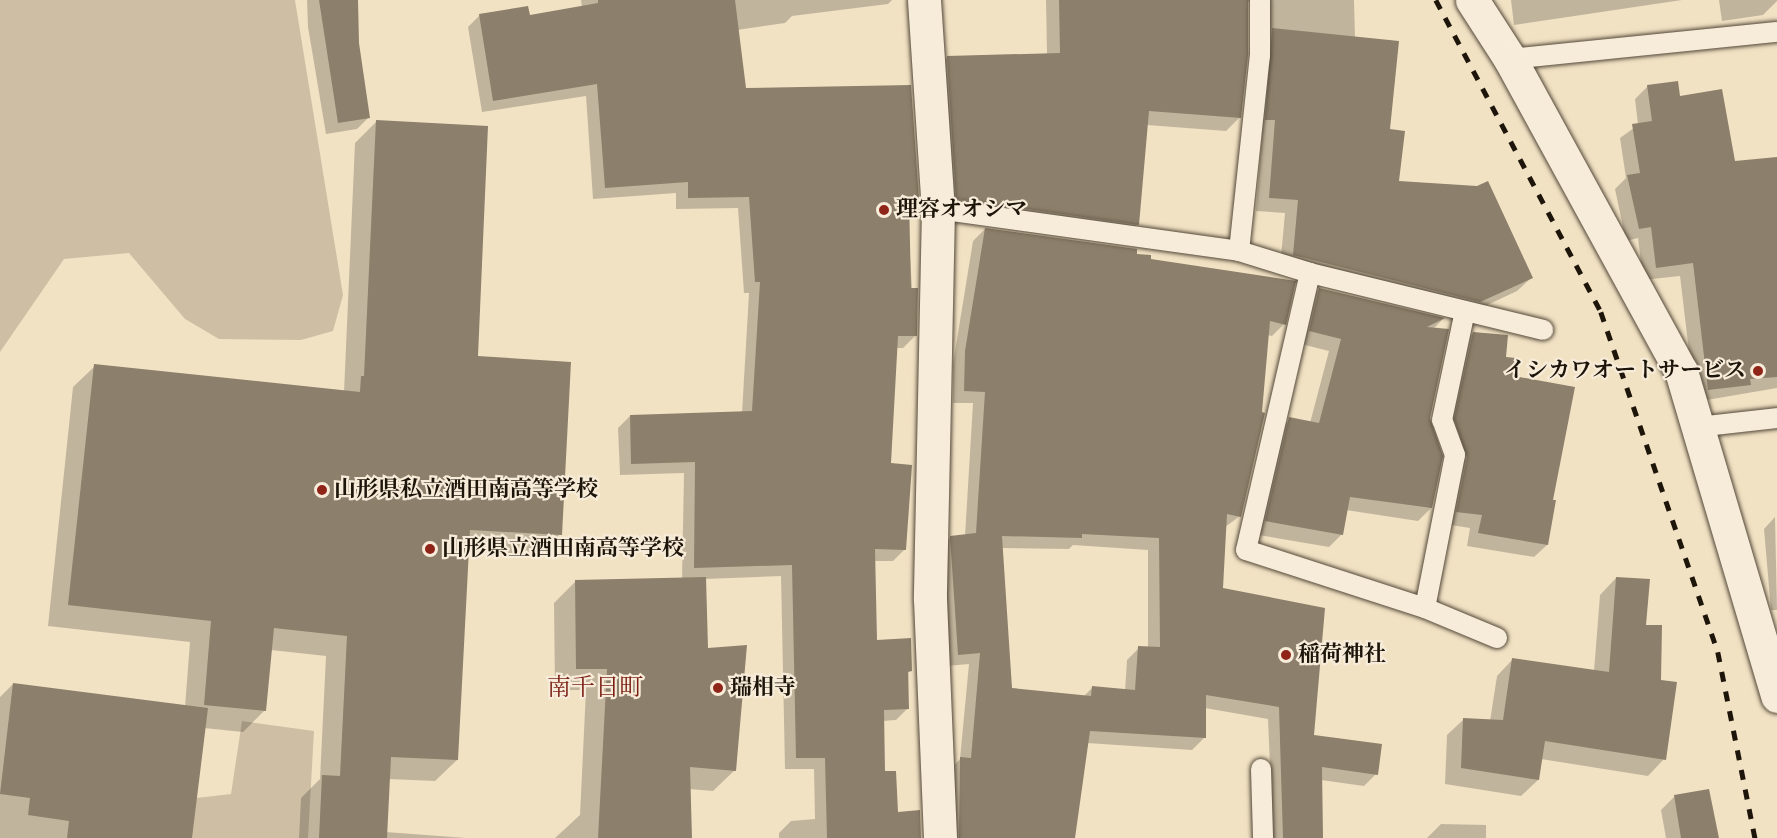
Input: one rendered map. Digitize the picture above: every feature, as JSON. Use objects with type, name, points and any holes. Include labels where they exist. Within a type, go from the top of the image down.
[{"type":"street","points":[[924,0],[938,209],[930,599],[940,838]]},
{"type":"street","points":[[1472,0],[1510,59],[1680,371],[1777,696]]},
{"type":"lane","points":[[1239,251],[1260,56],[1260,0]]},
{"type":"lane","points":[[1510,59],[1777,32]]},
{"type":"lane","points":[[938,209],[1239,251],[1310,273],[1543,330]]},
{"type":"lane","points":[[1310,273],[1246,550],[1425,608],[1497,638]]},
{"type":"lane","points":[[1425,608],[1455,455],[1442,420],[1465,311]]},
{"type":"lane","points":[[1697,427],[1777,417]]},
{"type":"lane","points":[[1261,769],[1263,838]]},
{"type":"shaded area","points":[[0,0],[295,0],[343,295],[333,331],[301,340],[219,339],[185,319],[129,253],[64,259],[0,352]]},
{"type":"shaded area","points":[[242,721],[314,731],[308,838],[144,838],[153,803],[231,794]]},
{"type":"building","points":[[319,0],[358,0],[359,43],[370,118],[338,123]]},
{"type":"building","points":[[598,0],[735,0],[746,88],[911,85],[919,199],[909,198],[911,288],[918,288],[917,336],[898,336],[891,463],[912,465],[906,550],[875,549],[877,640],[911,638],[912,671],[908,672],[909,709],[884,710],[885,771],[896,771],[898,812],[920,810],[921,838],[827,838],[825,758],[796,758],[792,565],[694,568],[695,462],[631,464],[630,415],[752,411],[760,282],[755,282],[749,197],[688,198],[688,182],[605,188],[597,84],[493,101],[479,14],[528,6],[530,15],[598,3]]},
{"type":"building","points":[[1059,0],[1248,0],[1248,55],[1241,118],[1149,111],[1139,225],[956,199],[947,56],[1060,53]]},
{"type":"building","points":[[1272,28],[1399,41],[1390,129],[1405,131],[1399,181],[1477,186],[1488,181],[1533,278],[1480,302],[1293,255],[1298,200],[1269,198],[1275,120],[1265,120]]},
{"type":"building","points":[[1678,81],[1680,96],[1722,89],[1735,161],[1777,157],[1777,377],[1750,379],[1751,385],[1708,390],[1693,263],[1656,268],[1651,227],[1639,229],[1627,175],[1640,173],[1632,124],[1652,121],[1647,85]]},
{"type":"building","points":[[376,120],[488,126],[478,356],[571,362],[562,535],[470,530],[458,760],[391,757],[387,838],[319,838],[322,775],[340,776],[347,636],[274,628],[266,711],[204,705],[211,621],[68,605],[94,364],[360,392],[361,376],[364,376]]},
{"type":"building","points":[[985,228],[1137,249],[1137,254],[1151,255],[1151,259],[1296,281],[1286,325],[1270,321],[1262,412],[1265,413],[1241,517],[1227,514],[1223,588],[1325,608],[1314,735],[1382,744],[1378,775],[1322,767],[1323,838],[1283,838],[1279,707],[1206,695],[1206,738],[1090,731],[1075,838],[959,838],[960,757],[971,758],[980,653],[958,655],[950,536],[976,533],[985,392],[964,391],[965,351]],"holes":[[[1082,534],[1159,538],[1160,647],[1138,646],[1135,690],[1092,686],[1091,696],[1012,688],[1002,536],[1082,538]]]},
{"type":"building","points":[[1319,288],[1445,318],[1427,327],[1449,329],[1430,418],[1443,456],[1432,508],[1350,497],[1343,535],[1265,521],[1289,417],[1319,423],[1341,339],[1309,331]]},
{"type":"building","points":[[1473,332],[1508,335],[1506,357],[1516,358],[1514,376],[1575,387],[1553,500],[1556,500],[1548,545],[1478,533],[1482,515],[1456,512],[1467,457],[1454,419]]},
{"type":"building","points":[[706,577],[708,648],[747,645],[736,771],[690,767],[692,838],[598,838],[607,669],[576,669],[575,580]]},
{"type":"building","points":[[1616,577],[1650,579],[1646,625],[1662,625],[1661,680],[1677,682],[1666,760],[1545,741],[1539,780],[1461,768],[1463,718],[1503,720],[1512,658],[1609,672]]},
{"type":"building","points":[[13,683],[208,708],[192,838],[67,838],[69,821],[28,815],[30,798],[0,794]]},
{"type":"building","points":[[1709,789],[1719,838],[1681,838],[1674,795]]},
{"type":"railway","points":[[1436,0],[1601,312],[1718,652],[1755,838]]},
{"type":"place","name":"理容オオシマ","points":[[884,210]]},
{"type":"place","name":"イシカワオートサービス","points":[[1758,371]]},
{"type":"place","name":"山形県私立酒田南高等学校","points":[[322,490]]},
{"type":"place","name":"山形県立酒田南高等学校","points":[[430,549]]},
{"type":"place","name":"稲荷神社","points":[[1286,655]]},
{"type":"place","name":"瑞相寺","points":[[718,688]]},
{"type":"district","name":"南千日町","points":[[595,688]]}]
